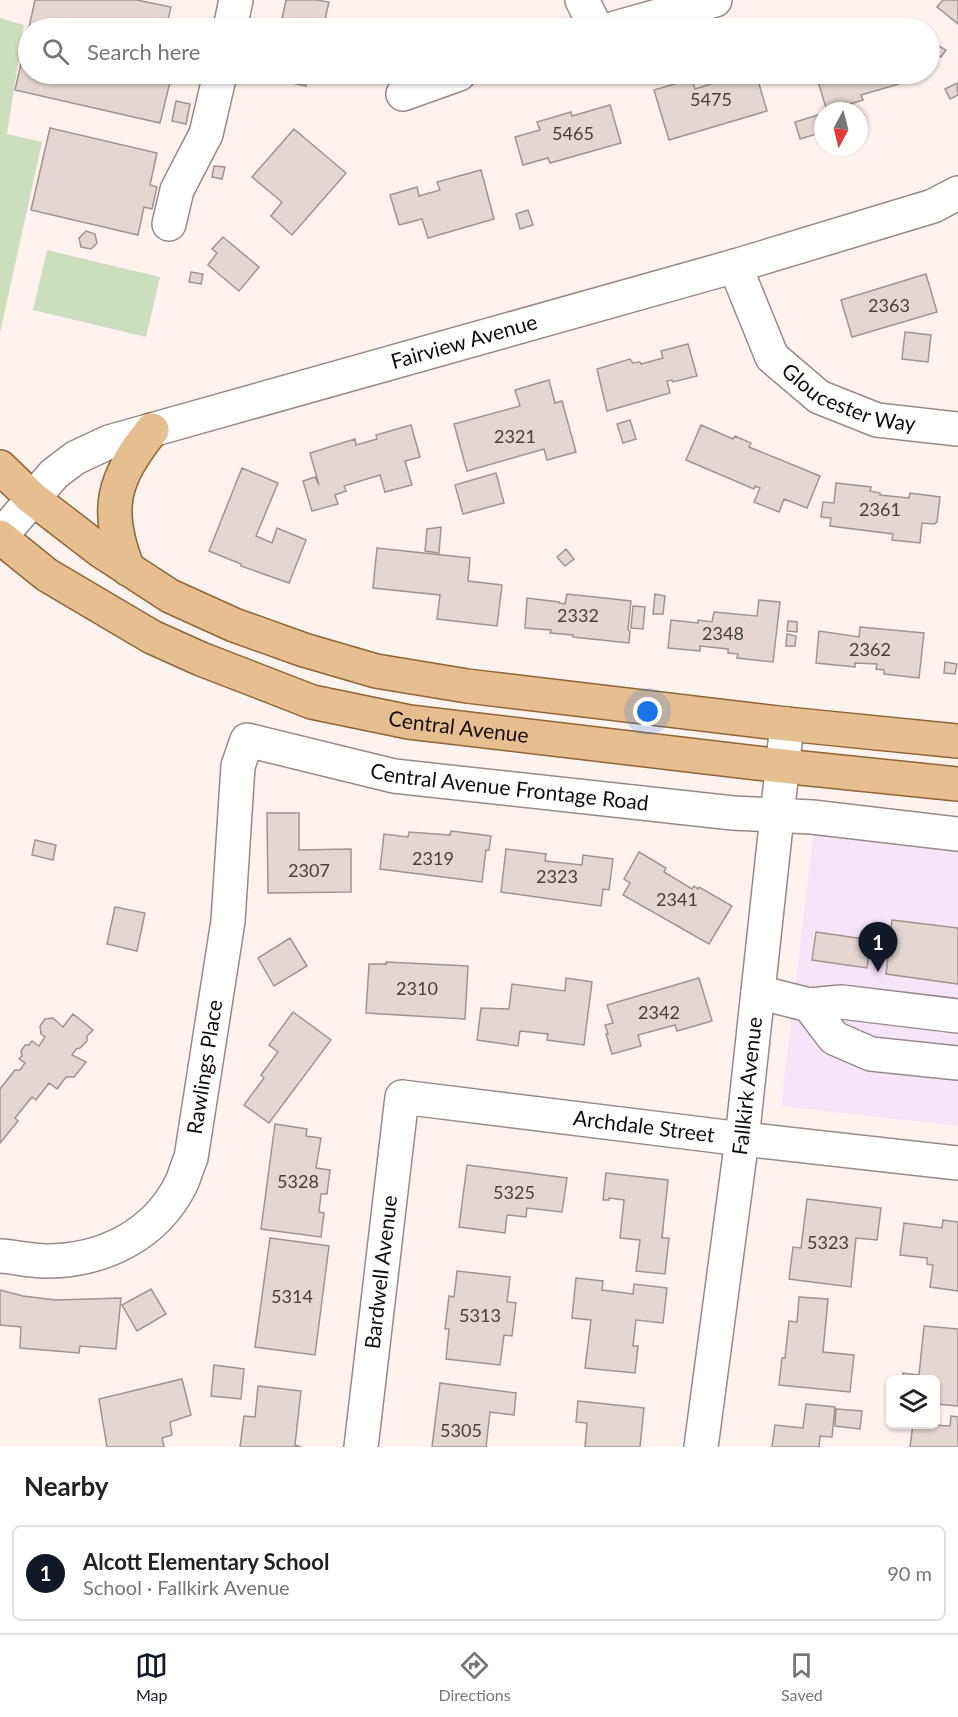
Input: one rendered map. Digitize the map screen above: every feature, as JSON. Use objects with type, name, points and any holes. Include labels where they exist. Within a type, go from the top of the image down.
[{"type":"main road","points":[[128,569],[119,546],[114,503],[124,468],[152,430]]},
{"type":"main road","name":"Central Avenue","points":[[0,467],[32,498],[101,551],[170,596],[234,625],[304,650],[376,671],[467,686],[787,724],[958,741]]},
{"type":"main road","name":"Central Avenue","points":[[0,537],[47,575],[152,637],[201,659],[312,702],[409,722],[782,766],[958,784]]},
{"type":"street","points":[[232,18],[236,0]]},
{"type":"street","points":[[582,0],[591,18]]},
{"type":"street","points":[[651,18],[715,0]]},
{"type":"street","points":[[169,224],[177,190],[206,135],[218,84]]},
{"type":"street","points":[[403,94],[431,84]]},
{"type":"street","name":"Fairview Avenue","points":[[0,537],[54,474],[75,458],[109,442],[735,266],[933,206],[958,194]]},
{"type":"street","name":"Gloucester Way","points":[[735,266],[772,357],[819,396],[877,420],[958,429]]},
{"type":"street","name":"Fallkirk Avenue","points":[[702,1447],[742,1139],[787,724]]},
{"type":"street","name":"Central Avenue Frontage Road","points":[[247,740],[394,776],[733,813],[812,816],[958,834]]},
{"type":"street","name":"Rawlings Place","points":[[0,1256],[46,1261],[92,1256],[126,1243],[159,1216],[180,1185],[191,1158],[228,921],[238,766],[247,740]]},
{"type":"street","points":[[758,992],[809,1005],[842,1002],[958,1016]]},
{"type":"street","points":[[809,1005],[834,1038],[871,1054],[958,1063]]},
{"type":"street","name":"Archdale Street","points":[[402,1097],[742,1139],[958,1162]]},
{"type":"street","name":"Bardwell Avenue","points":[[361,1447],[402,1097]]},
{"type":"shaded area","points":[[831,810],[958,824],[958,1126],[781,1106],[813,837]]},
{"type":"green space","points":[[0,18],[18,23],[18,63],[7,134],[42,142],[0,333]]},
{"type":"green space","points":[[47,250],[160,277],[146,337],[33,310]]},
{"type":"building","points":[[35,0],[137,0],[171,7],[168,18],[31,18]]},
{"type":"building","points":[[286,0],[329,2],[325,18],[282,18]]},
{"type":"building","points":[[943,0],[958,0],[958,24],[937,7]]},
{"type":"building","points":[[940,47],[946,50],[940,56]]},
{"type":"building","points":[[18,76],[18,84],[170,84],[160,123],[15,90]]},
{"type":"building","points":[[957,83],[958,95],[950,99],[945,89]]},
{"type":"building","points":[[675,84],[694,84],[695,89],[711,84],[759,84],[767,111],[669,140],[654,90]]},
{"type":"building","points":[[819,84],[899,84],[861,95],[863,100],[824,102]]},
{"type":"building","points":[[176,101],[190,104],[186,124],[172,121]]},
{"type":"building","points":[[610,105],[621,143],[550,163],[548,158],[523,165],[515,137],[540,130],[537,122],[571,112],[572,116]]},
{"type":"building","points":[[814,116],[814,135],[800,139],[795,122]]},
{"type":"building","points":[[50,128],[157,153],[150,185],[157,187],[152,209],[144,207],[138,235],[31,210]]},
{"type":"building","points":[[294,129],[346,173],[292,235],[271,216],[282,202],[252,177]]},
{"type":"building","points":[[214,166],[225,167],[222,179],[212,177]]},
{"type":"building","points":[[481,170],[494,219],[428,238],[422,219],[399,225],[390,195],[417,187],[419,196],[440,190],[437,182]]},
{"type":"building","points":[[528,210],[533,225],[520,229],[516,214]]},
{"type":"building","points":[[86,231],[95,234],[97,243],[91,249],[81,247],[79,238]]},
{"type":"building","points":[[223,237],[259,267],[239,291],[208,265],[217,253],[212,249]]},
{"type":"building","points":[[191,272],[203,274],[201,284],[189,282]]},
{"type":"building","points":[[926,274],[937,312],[852,337],[841,300]]},
{"type":"building","points":[[905,332],[931,335],[928,362],[902,359]]},
{"type":"building","points":[[688,344],[697,376],[673,382],[672,380],[667,381],[670,393],[607,411],[597,369],[630,359],[633,363],[640,362],[641,364],[663,358],[661,351]]},
{"type":"building","points":[[549,380],[555,403],[562,401],[576,452],[547,460],[544,449],[467,471],[454,424],[520,406],[515,390]]},
{"type":"building","points":[[630,420],[636,439],[623,443],[617,424]]},
{"type":"building","points":[[411,425],[420,457],[405,461],[412,485],[385,492],[380,475],[344,486],[346,491],[335,495],[338,504],[312,511],[303,481],[315,477],[319,485],[310,453],[355,439],[356,445],[377,439],[376,435]]},
{"type":"building","points":[[701,425],[733,439],[735,436],[751,443],[749,447],[820,476],[807,508],[784,499],[779,512],[754,502],[760,488],[755,486],[754,489],[686,460]]},
{"type":"building","points":[[242,468],[278,483],[256,536],[272,543],[277,528],[306,540],[289,583],[241,566],[241,564],[209,551]]},
{"type":"building","points":[[496,473],[504,503],[463,514],[455,485]]},
{"type":"building","points":[[836,483],[871,487],[870,491],[880,493],[880,495],[909,498],[910,493],[940,497],[937,522],[922,523],[920,543],[892,540],[893,534],[830,526],[831,518],[821,517],[823,502],[834,503]]},
{"type":"building","points":[[441,527],[439,553],[425,551],[427,529]]},
{"type":"building","points":[[377,548],[470,558],[468,581],[502,585],[497,626],[437,619],[440,595],[373,588]]},
{"type":"building","points":[[566,549],[574,559],[565,566],[557,557]]},
{"type":"building","points":[[567,594],[631,601],[629,643],[573,637],[573,635],[550,633],[551,630],[525,628],[527,598],[565,604]]},
{"type":"building","points":[[655,594],[665,596],[663,614],[653,614]]},
{"type":"building","points":[[759,600],[780,602],[773,662],[737,658],[738,654],[728,653],[728,649],[700,646],[700,651],[668,648],[671,620],[712,622],[714,612],[757,616]]},
{"type":"building","points":[[633,606],[645,607],[643,629],[631,628]]},
{"type":"building","points":[[788,621],[797,622],[797,632],[787,631]]},
{"type":"building","points":[[860,627],[924,633],[919,678],[884,674],[884,670],[876,669],[877,664],[855,663],[855,667],[816,663],[819,631],[859,637]]},
{"type":"building","points":[[787,634],[796,636],[795,646],[786,646]]},
{"type":"building","points":[[945,662],[957,664],[955,674],[944,673]]},
{"type":"building","points":[[267,813],[299,813],[299,850],[351,849],[351,892],[268,893]]},
{"type":"building","points":[[451,831],[491,836],[489,850],[486,850],[482,882],[380,869],[384,834],[408,837],[409,832],[450,835]]},
{"type":"building","points":[[35,840],[56,845],[53,860],[32,855]]},
{"type":"building","points":[[506,849],[546,854],[545,861],[582,865],[583,855],[613,859],[609,890],[603,889],[601,906],[501,892]]},
{"type":"building","points":[[639,852],[666,868],[664,872],[692,889],[694,886],[698,889],[699,887],[732,906],[709,944],[623,895],[630,883],[624,879]]},
{"type":"building","points":[[115,907],[145,913],[137,951],[107,944]]},
{"type":"building","points":[[892,920],[958,928],[958,984],[886,974]]},
{"type":"building","points":[[816,932],[871,940],[867,968],[812,960]]},
{"type":"building","points":[[290,938],[307,966],[274,986],[258,958]]},
{"type":"building","points":[[386,962],[468,966],[465,1019],[366,1013],[369,964],[386,964]]},
{"type":"building","points":[[566,978],[592,982],[584,1045],[547,1040],[548,1034],[520,1031],[518,1046],[477,1040],[481,1008],[509,1009],[512,984],[565,991]]},
{"type":"building","points":[[699,978],[712,1021],[677,1031],[675,1025],[638,1035],[641,1046],[612,1054],[605,1025],[613,1023],[607,1005]]},
{"type":"building","points":[[293,1012],[331,1040],[269,1123],[244,1105],[264,1078],[261,1075],[278,1052],[269,1045]]},
{"type":"building","points":[[73,1014],[93,1030],[87,1036],[87,1041],[72,1055],[86,1062],[74,1077],[66,1077],[57,1089],[49,1083],[36,1100],[32,1097],[15,1118],[18,1121],[0,1143],[0,1089],[15,1070],[20,1070],[25,1063],[19,1059],[22,1056],[21,1051],[32,1041],[39,1046],[45,1037],[41,1034],[40,1026],[45,1019],[53,1018],[63,1027]]},
{"type":"building","points":[[275,1124],[307,1129],[306,1136],[321,1138],[316,1168],[330,1170],[327,1194],[321,1194],[319,1212],[324,1213],[321,1237],[261,1229]]},
{"type":"building","points":[[467,1165],[567,1178],[562,1212],[527,1208],[526,1217],[507,1215],[505,1233],[459,1227]]},
{"type":"building","points":[[606,1173],[668,1180],[662,1238],[669,1238],[665,1274],[636,1271],[640,1240],[620,1238],[624,1200],[609,1198],[609,1200],[603,1200]]},
{"type":"building","points":[[807,1199],[881,1208],[877,1240],[856,1238],[851,1287],[789,1279],[793,1247],[801,1248]]},
{"type":"building","points":[[943,1220],[958,1222],[958,1291],[930,1287],[933,1265],[927,1264],[927,1258],[900,1255],[904,1223],[942,1228]]},
{"type":"building","points":[[270,1238],[329,1246],[315,1355],[255,1347]]},
{"type":"building","points":[[457,1271],[510,1277],[507,1302],[516,1303],[512,1336],[504,1335],[500,1365],[446,1359],[449,1329],[445,1329],[449,1296],[454,1297]]},
{"type":"building","points":[[576,1278],[603,1281],[602,1290],[633,1294],[634,1284],[667,1288],[663,1323],[636,1320],[633,1346],[638,1346],[635,1373],[585,1368],[591,1320],[572,1318]]},
{"type":"building","points":[[151,1289],[166,1314],[137,1331],[122,1305]]},
{"type":"building","points":[[0,1290],[23,1296],[56,1300],[121,1298],[116,1349],[80,1346],[79,1353],[20,1348],[21,1327],[0,1325]]},
{"type":"building","points":[[799,1297],[828,1299],[823,1352],[854,1355],[850,1392],[779,1385],[789,1321],[797,1322]]},
{"type":"building","points":[[924,1326],[958,1329],[958,1406],[940,1404],[940,1375],[919,1375]]},
{"type":"building","points":[[214,1365],[244,1369],[241,1399],[211,1396]]},
{"type":"building","points":[[182,1379],[191,1415],[170,1422],[172,1435],[162,1438],[164,1447],[107,1447],[99,1399]]},
{"type":"building","points":[[440,1383],[516,1393],[514,1415],[490,1412],[486,1447],[432,1447]]},
{"type":"building","points":[[258,1386],[301,1391],[295,1445],[301,1447],[240,1447],[244,1416],[255,1417]]},
{"type":"building","points":[[578,1401],[644,1408],[640,1447],[585,1447],[587,1423],[576,1422]]},
{"type":"building","points":[[806,1404],[835,1407],[832,1437],[820,1436],[819,1447],[772,1447],[775,1425],[803,1428]]},
{"type":"building","points":[[836,1409],[862,1411],[860,1429],[835,1426]]},
{"type":"building","points":[[951,1416],[958,1417],[958,1447],[910,1447],[912,1429],[940,1429],[940,1425],[950,1426]]},
{"type":"place","name":"Alcott Elementary School","points":[[878,972]]}]
